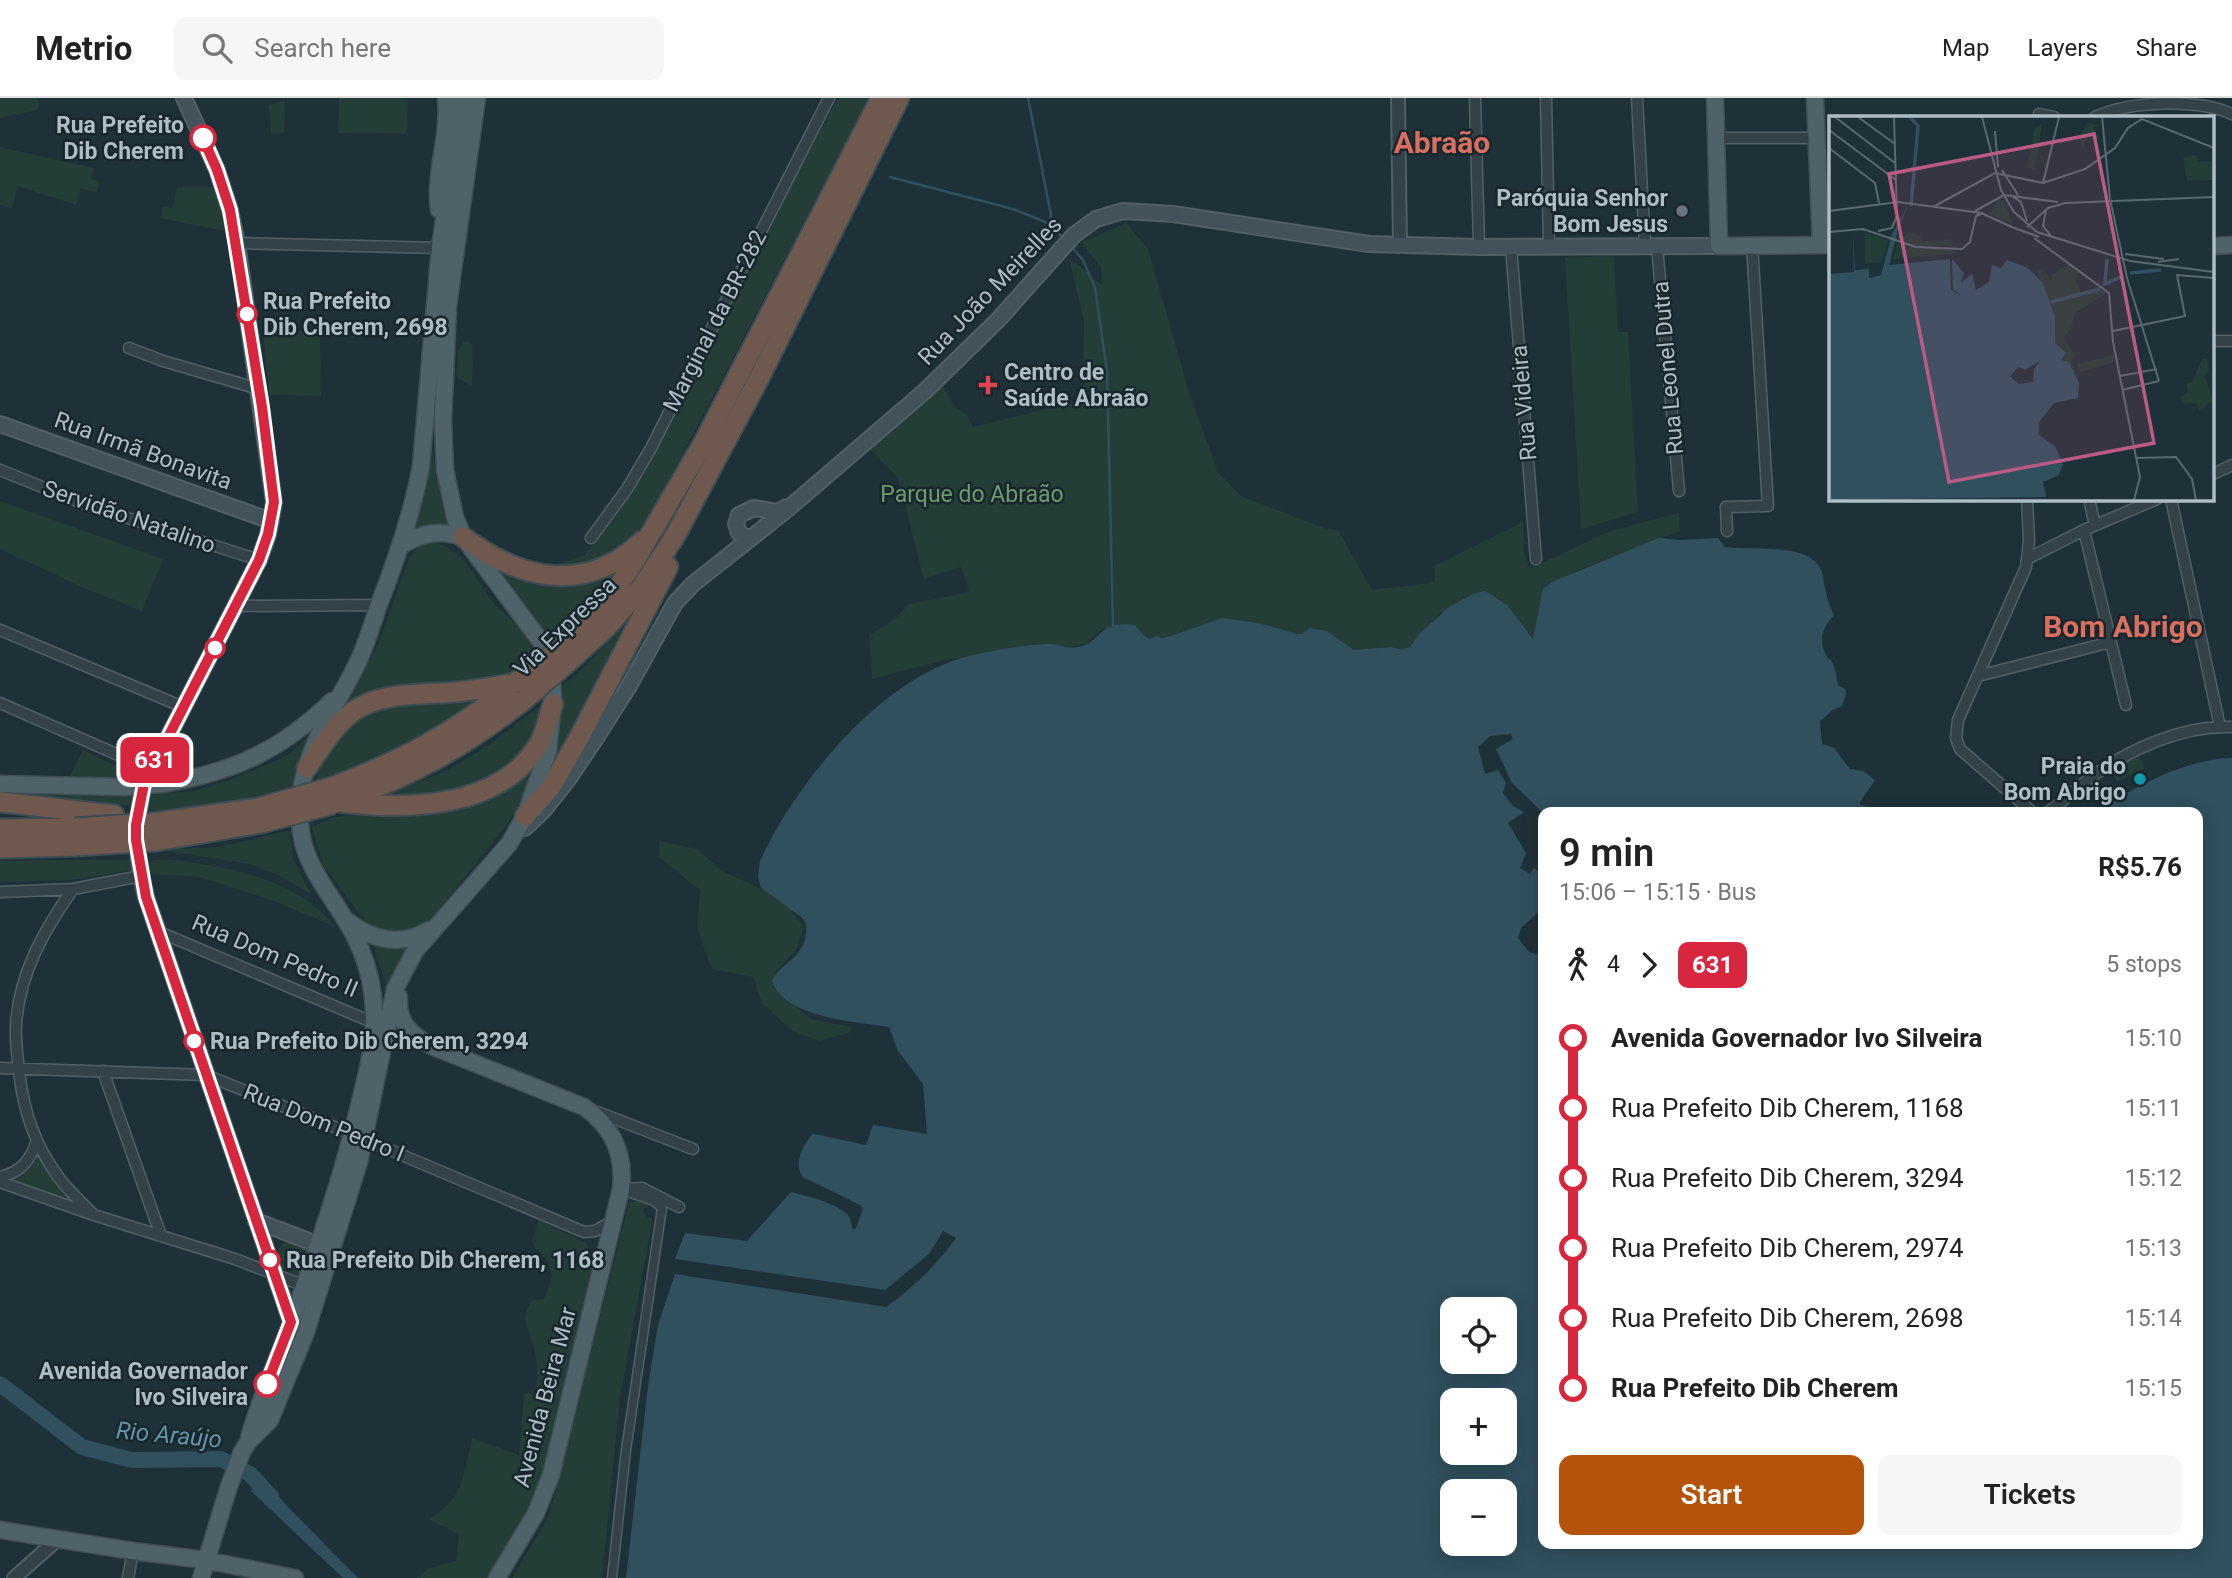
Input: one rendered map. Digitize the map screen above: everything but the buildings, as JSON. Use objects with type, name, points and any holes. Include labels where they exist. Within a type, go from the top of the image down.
[{"type":"highway","name":"Via Expressa","points":[[0,848],[260,816],[389,783],[437,760],[482,732],[520,691],[562,657],[606,628],[641,588],[676,536],[756,384],[889,101]]},
{"type":"highway","name":"Via Expressa","points":[[562,657],[618,587],[704,442],[889,101]]},
{"type":"highway","points":[[525,816],[551,787],[580,736],[683,536],[708,473]]},
{"type":"highway","points":[[463,537],[498,560],[524,571],[546,576],[570,577],[592,572],[615,561],[635,548],[650,533]]},
{"type":"highway","points":[[307,768],[341,722],[353,711],[374,701],[520,691]]},
{"type":"highway","points":[[335,798],[380,806],[412,805],[485,792],[510,776],[528,759],[540,741],[553,704]]},
{"type":"highway","points":[[0,802],[114,815],[154,827]]},
{"type":"highway","name":"Via Expressa","points":[[154,827],[182,819],[260,816]]},
{"type":"highway","name":"Via Expressa","points":[[0,829],[74,837]]},
{"type":"main road","points":[[184,98],[223,185],[237,243],[274,502],[259,560],[150,769],[144,784],[136,825],[141,876],[157,931],[291,1322]]},
{"type":"main road","points":[[245,1447],[270,1420],[305,1335],[325,1248],[401,977],[415,951],[435,926],[509,844],[525,816],[546,760],[553,704],[552,673],[541,643],[463,537],[455,517],[445,470],[443,420],[448,306],[446,244],[437,190],[446,125],[446,98]]},
{"type":"main road","points":[[455,197],[461,98]]},
{"type":"main road","points":[[358,1137],[374,1023],[369,976],[353,933],[313,871],[304,852],[299,828],[299,808],[316,741],[359,661],[402,545],[421,466],[446,244],[477,98]]},
{"type":"main road","points":[[446,244],[469,196],[487,98]]},
{"type":"main road","points":[[1715,98],[1718,246]]},
{"type":"main road","points":[[1815,98],[1826,245]]},
{"type":"main road","name":"Rua João Meirelles","points":[[509,844],[567,781],[629,686],[675,603],[693,584],[790,507],[959,360],[1074,235],[1096,219],[1123,211],[1225,221],[1339,241],[1400,245],[1826,245]]},
{"type":"main road","points":[[2214,246],[2232,246]]},
{"type":"main road","name":"Rua Irmã Bonavita","points":[[0,424],[271,521]]},
{"type":"main road","points":[[753,537],[739,534],[736,524],[739,515],[754,508],[777,512],[790,507]]},
{"type":"main road","points":[[402,545],[415,536],[431,532],[448,532],[463,537]]},
{"type":"main road","points":[[0,784],[124,787],[203,777],[272,748],[311,720],[342,692]]},
{"type":"main road","points":[[340,913],[360,930],[385,939],[411,938],[435,926]]},
{"type":"main road","name":"Avenida Beira Mar","points":[[401,977],[398,1006],[401,1019],[411,1034],[434,1047],[584,1107],[612,1122],[613,1136],[622,1162],[621,1189],[614,1221],[545,1494],[497,1578]]},
{"type":"main road","points":[[256,1221],[325,1248]]},
{"type":"main road","points":[[268,1253],[276,1236],[284,1232]]},
{"type":"main road","points":[[201,1578],[255,1413],[305,1286],[325,1248]]},
{"type":"main road","points":[[0,1530],[205,1560],[295,1578]]},
{"type":"street","name":"Marginal da BR-282","points":[[591,538],[627,489],[651,448],[829,98]]},
{"type":"street","points":[[1398,98],[1400,245]]},
{"type":"street","points":[[1475,98],[1479,247]]},
{"type":"street","points":[[1546,98],[1549,246]]},
{"type":"street","name":"Rua Leonel Dutra","points":[[1637,98],[1679,491]]},
{"type":"street","points":[[2099,116],[2127,108],[2172,104],[2213,106],[2232,114]]},
{"type":"street","points":[[2039,114],[2049,116]]},
{"type":"street","points":[[1716,138],[1816,138]]},
{"type":"street","points":[[237,243],[446,244]]},
{"type":"street","points":[[1727,531],[1726,507],[1768,506],[1752,245]]},
{"type":"street","name":"Rua Videira","points":[[1511,247],[1536,559]]},
{"type":"street","points":[[2214,341],[2232,341]]},
{"type":"street","points":[[129,348],[163,361],[259,388]]},
{"type":"street","points":[[2214,474],[2232,465]]},
{"type":"street","name":"Servidão Natalino","points":[[0,470],[98,508],[259,560]]},
{"type":"street","points":[[2026,807],[1960,749],[1956,728],[2028,558],[2027,500]]},
{"type":"street","points":[[2089,500],[2095,525]]},
{"type":"street","points":[[2028,558],[2084,530],[2155,500]]},
{"type":"street","points":[[2171,500],[2220,727]]},
{"type":"street","points":[[2084,530],[2126,705]]},
{"type":"street","points":[[237,606],[379,605]]},
{"type":"street","points":[[0,630],[183,707]]},
{"type":"street","points":[[1978,676],[2111,642]]},
{"type":"street","points":[[0,702],[150,769]]},
{"type":"street","points":[[2054,807],[2112,762],[2138,749],[2172,736],[2232,727]]},
{"type":"street","points":[[0,892],[73,889],[141,876]]},
{"type":"street","points":[[73,889],[46,929],[25,979],[16,1026],[24,1101],[37,1141],[55,1173],[94,1215]]},
{"type":"street","name":"Rua Dom Pedro II","points":[[157,931],[374,1023]]},
{"type":"street","name":"Rua Dom Pedro I","points":[[0,1068],[206,1075],[584,1232],[605,1227],[614,1221]]},
{"type":"street","points":[[103,1071],[161,1236]]},
{"type":"street","points":[[612,1122],[693,1149]]},
{"type":"street","points":[[0,1180],[21,1169],[32,1155],[37,1141]]},
{"type":"street","points":[[0,1180],[94,1215],[275,1273],[305,1286]]},
{"type":"street","points":[[621,1189],[642,1188],[679,1207]]},
{"type":"street","points":[[612,1578],[626,1450],[662,1208],[655,1201],[621,1189]]},
{"type":"street","points":[[14,1578],[27,1573],[58,1539]]},
{"type":"street","points":[[128,1578],[133,1551]]},
{"type":"green space","points":[[0,98],[39,98],[38,110],[0,118]]},
{"type":"green space","points":[[339,98],[408,98],[407,134],[338,133]]},
{"type":"green space","points":[[838,98],[869,98],[660,497],[638,531],[597,561],[562,569],[527,563],[554,565],[585,555],[613,520],[655,454],[795,177]]},
{"type":"green space","points":[[285,100],[284,133],[271,133],[269,105]]},
{"type":"green space","points":[[0,147],[93,168],[91,179],[100,182],[97,193],[81,188],[76,205],[18,186],[11,209],[0,205]]},
{"type":"green space","points":[[177,187],[216,187],[229,232],[160,218],[163,207],[172,208]]},
{"type":"green space","name":"Parque do Abraão","points":[[1126,223],[1148,249],[1189,392],[1218,472],[1241,496],[1324,528],[1338,530],[1372,590],[1430,583],[1431,579],[1435,582],[1434,566],[1523,522],[1524,552],[1530,569],[1610,531],[1679,513],[1680,531],[1576,571],[1539,615],[1534,639],[1500,599],[1440,613],[1408,649],[1403,650],[1392,647],[1354,650],[1327,631],[1307,628],[1304,633],[1298,634],[1222,618],[1162,638],[1150,639],[1102,629],[1085,644],[1072,647],[1045,644],[994,651],[940,661],[872,679],[869,635],[894,620],[909,604],[969,592],[961,567],[924,579],[898,478],[868,447],[941,384],[956,408],[966,414],[973,427],[1083,400],[1084,320],[1069,258],[1102,285],[1101,267],[1081,243]]},
{"type":"green space","points":[[1614,256],[1618,332],[1628,332],[1638,512],[1581,529],[1565,258]]},
{"type":"green space","points":[[266,293],[303,293],[303,310],[266,311]]},
{"type":"green space","points":[[320,330],[321,396],[269,395],[263,333]]},
{"type":"green space","points":[[469,341],[473,345],[472,386],[457,378],[458,351],[463,342]]},
{"type":"green space","points":[[432,448],[441,496],[450,525],[442,524],[415,530],[426,490]]},
{"type":"green space","points":[[0,501],[163,559],[142,611],[84,588],[0,549]]},
{"type":"green space","points":[[430,542],[452,550],[468,565],[494,603],[523,632],[536,658],[517,672],[495,680],[344,708],[378,644],[409,558],[420,546]]},
{"type":"green space","points":[[630,560],[601,597],[551,644],[496,567],[526,579]]},
{"type":"green space","points":[[644,594],[548,781],[558,736],[558,690],[593,659]]},
{"type":"green space","points":[[491,694],[463,714],[382,759],[315,783],[327,750],[342,726],[391,702]]},
{"type":"green space","points":[[541,705],[537,733],[507,773],[450,792],[381,796],[446,771],[486,747]]},
{"type":"green space","points":[[313,733],[295,791],[200,810],[149,810],[151,793],[189,792],[222,783],[285,757]]},
{"type":"green space","points":[[83,750],[141,778],[68,780]]},
{"type":"green space","points":[[541,753],[526,793],[507,824],[427,925],[413,934],[376,931],[364,920],[323,865],[312,827],[335,817],[453,804]]},
{"type":"green space","points":[[2138,753],[2145,768],[2117,782],[2109,768]]},
{"type":"green space","points":[[0,789],[136,790],[134,806],[0,793]]},
{"type":"green space","points":[[290,830],[293,859],[311,894],[276,874],[249,864],[160,850],[219,847]]},
{"type":"green space","points":[[659,841],[697,849],[722,871],[777,896],[804,926],[796,949],[776,972],[774,988],[811,1019],[851,1027],[851,1032],[819,1041],[792,1031],[762,1003],[753,977],[712,969],[697,928],[700,890],[659,857]]},
{"type":"green space","points":[[134,859],[136,870],[70,880],[0,882],[0,861]]},
{"type":"green space","points":[[163,859],[233,870],[280,886],[320,910],[336,927],[274,901],[199,877],[152,874],[147,866],[141,866],[140,862]]},
{"type":"green space","points":[[372,943],[397,949],[411,946],[388,990]]},
{"type":"green space","points":[[39,1154],[57,1181],[81,1204],[10,1181],[27,1171]]},
{"type":"green space","points":[[636,1201],[649,1204],[643,1211],[648,1218],[653,1218],[620,1397],[602,1578],[512,1578],[548,1518],[629,1203]]},
{"type":"green space","points":[[538,1220],[586,1243],[592,1256],[593,1281],[538,1492],[488,1578],[416,1578],[430,1568],[456,1561],[459,1534],[429,1519],[450,1502],[461,1484],[472,1438],[519,1455],[524,1393],[535,1395],[537,1376],[536,1357],[526,1324],[526,1314],[531,1301],[544,1299],[552,1276],[547,1260],[532,1240]]},
{"type":"green space","points":[[288,1241],[308,1248],[299,1276],[279,1268],[275,1257],[280,1246]]},
{"type":"water","points":[[1659,538],[1718,538],[1725,547],[1780,550],[1807,556],[1816,563],[1822,573],[1834,615],[1825,628],[1822,643],[1834,666],[1838,685],[1845,689],[1846,694],[1842,706],[1820,721],[1822,744],[1834,748],[1850,769],[1863,771],[1875,780],[1860,802],[1860,805],[1868,807],[1538,808],[1512,783],[1496,749],[1513,739],[1511,734],[1490,736],[1478,747],[1485,774],[1498,770],[1506,783],[1503,793],[1513,806],[1524,812],[1508,823],[1526,853],[1520,868],[1530,874],[1534,868],[1538,871],[1538,913],[1521,928],[1518,938],[1529,952],[1538,954],[1538,1549],[2203,1549],[2203,807],[2106,807],[2144,784],[2180,768],[2215,759],[2232,758],[2232,1578],[626,1578],[648,1386],[658,1325],[675,1274],[886,1307],[924,1275],[956,1238],[943,1231],[929,1254],[885,1290],[675,1259],[685,1233],[747,1241],[791,1192],[820,1200],[841,1210],[848,1216],[853,1230],[863,1209],[860,1205],[803,1177],[800,1172],[800,1155],[809,1138],[813,1134],[866,1145],[873,1125],[927,1134],[923,1084],[898,1051],[889,1027],[841,1020],[806,1010],[779,993],[772,981],[801,949],[806,925],[800,916],[761,888],[758,877],[760,861],[796,798],[847,736],[876,708],[907,684],[940,666],[973,655],[1010,648],[1051,644],[1078,647],[1092,641],[1107,628],[1123,624],[1135,625],[1150,639],[1170,636],[1222,618],[1258,623],[1298,634],[1309,628],[1327,631],[1354,650],[1391,647],[1403,650],[1410,647],[1419,634],[1449,607],[1473,594],[1485,591],[1507,605],[1533,639],[1543,589],[1552,582]]},
{"type":"water","points":[[262,1475],[286,1505],[358,1578],[343,1578],[251,1491]]},
{"type":"waterway","points":[[1028,98],[1051,215],[1050,224],[1063,238]]},
{"type":"waterway","points":[[890,177],[1013,209],[1050,224]]},
{"type":"waterway","points":[[1070,245],[1083,260],[1095,288],[1107,371],[1113,626]]},
{"type":"waterway","name":"Rio Araújo","points":[[0,1384],[82,1447],[132,1460],[221,1459],[250,1474],[271,1497]]},
{"type":"bus line","name":"631","points":[[203,138],[225,191],[237,243],[274,502],[268,534],[259,560],[150,769],[139,806],[136,840],[146,897],[291,1322],[267,1384]]},
{"type":"place","name":"Rua Prefeito Dib Cherem","points":[[203,138]]},
{"type":"place","name":"Paróquia Senhor Bom Jesus","points":[[1682,211]]},
{"type":"place","name":"Rua Prefeito Dib Cherem, 2698","points":[[247,314]]},
{"type":"place","name":"Centro de Saúde Abraão","points":[[988,385]]},
{"type":"place","name":"Praia do Bom Abrigo","points":[[2140,779]]},
{"type":"place","name":"Rua Prefeito Dib Cherem, 3294","points":[[194,1041]]},
{"type":"place","name":"Rua Prefeito Dib Cherem, 1168","points":[[270,1260]]},
{"type":"place","name":"Avenida Governador Ivo Silveira","points":[[267,1384]]},
{"type":"district","name":"Abraão","points":[[1442,142]]},
{"type":"district","name":"Bom Abrigo","points":[[2123,626]]}]
